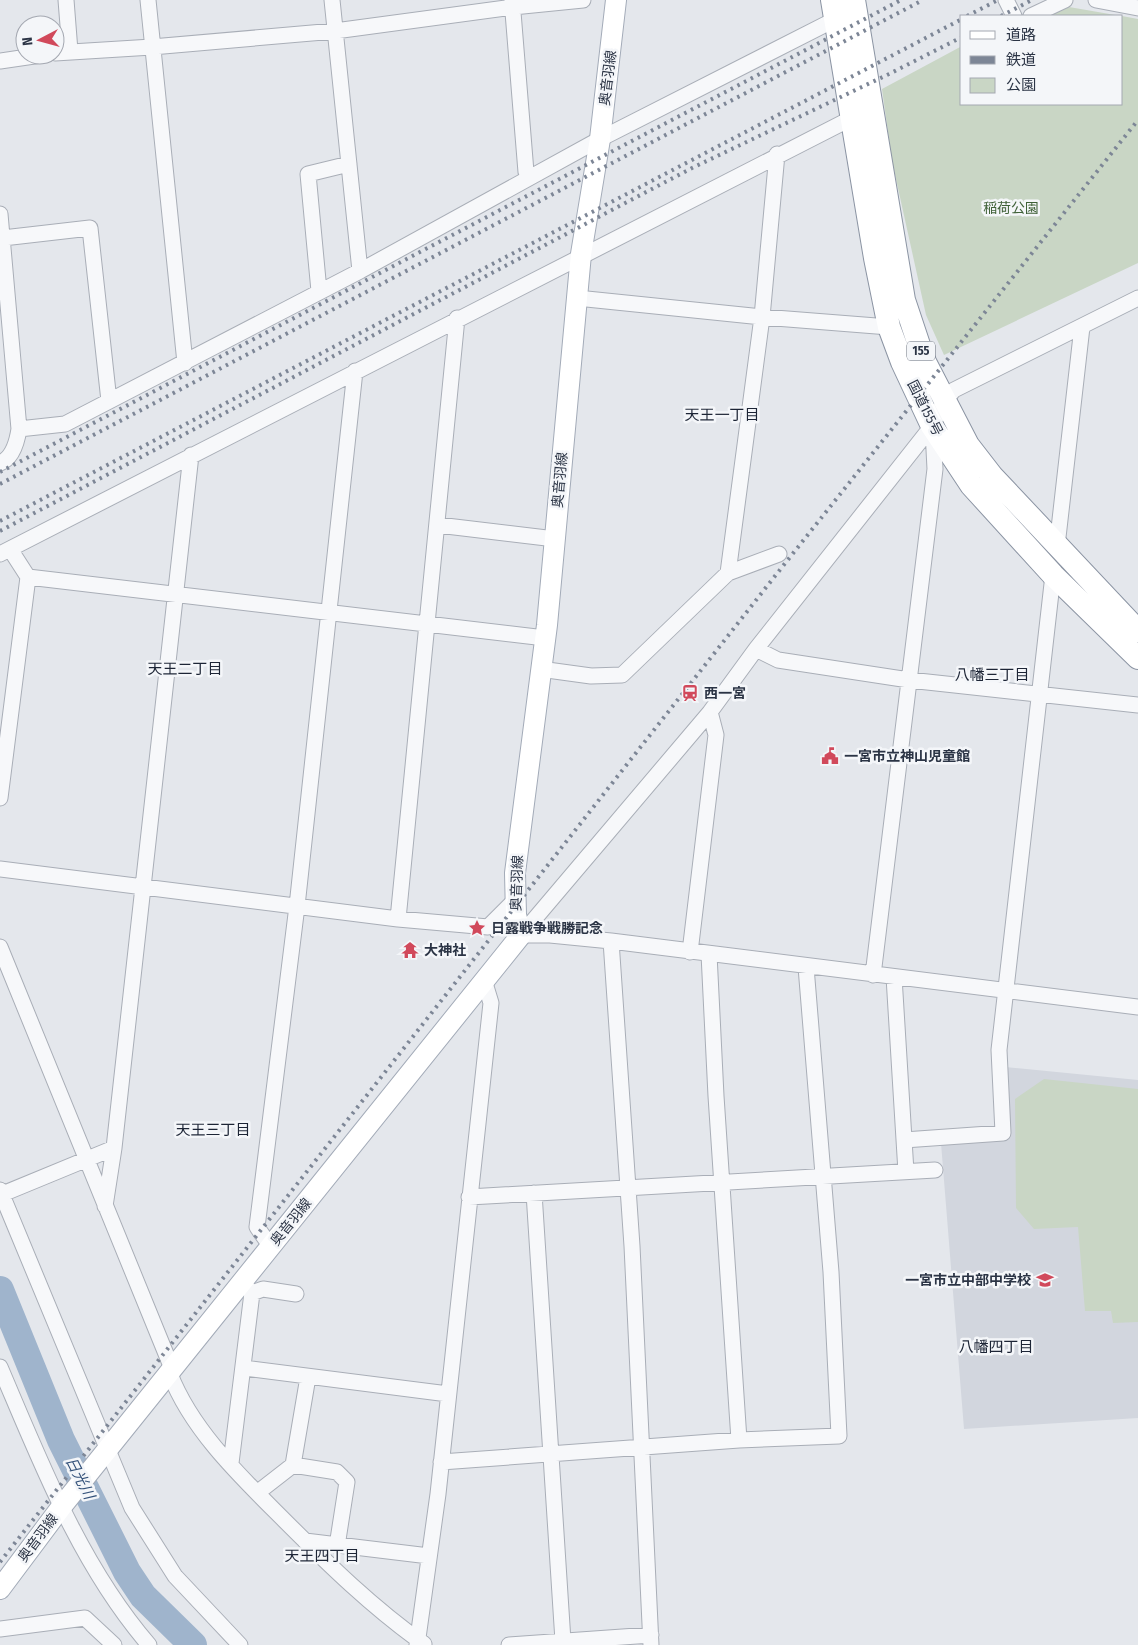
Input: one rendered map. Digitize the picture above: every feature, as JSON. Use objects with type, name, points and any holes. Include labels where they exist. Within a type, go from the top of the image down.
[{"type":"highway","name":"国道155号","points":[[854,0],[904,300],[924,360],[968,445],[992,476],[1138,631]]},
{"type":"highway","name":"国道155号","points":[[833,10],[889,327],[902,362],[932,426],[971,485],[1053,575],[1138,658]]},
{"type":"main road","name":"奥音羽線","points":[[0,1589],[64,1504],[172,1372],[247,1288],[271,1247],[521,935],[516,915],[515,873],[545,638],[581,254],[600,139],[616,0]]},
{"type":"street","points":[[66,0],[70,51]]},
{"type":"street","points":[[148,0],[185,362]]},
{"type":"street","points":[[332,0],[360,271]]},
{"type":"street","points":[[65,52],[152,47],[335,31],[512,4],[583,0]]},
{"type":"street","points":[[1006,0],[1014,15]]},
{"type":"street","points":[[1033,15],[1065,0]]},
{"type":"street","points":[[1096,0],[1138,8]]},
{"type":"street","points":[[512,4],[526,172],[532,176]]},
{"type":"street","points":[[20,429],[65,424],[360,271],[833,10]]},
{"type":"street","points":[[0,61],[15,59]]},
{"type":"street","points":[[545,638],[428,622],[174,596],[28,577],[5,551],[581,254],[852,118]]},
{"type":"street","points":[[728,573],[762,317],[777,154]]},
{"type":"street","points":[[319,291],[308,174],[349,164]]},
{"type":"street","points":[[0,214],[3,238],[5,323],[20,429],[16,446],[4,461],[0,463]]},
{"type":"street","points":[[3,238],[90,228],[109,401]]},
{"type":"street","points":[[577,298],[762,317],[889,327]]},
{"type":"street","points":[[521,935],[710,712],[756,649],[932,426],[944,401],[954,390],[1138,298]]},
{"type":"street","points":[[398,919],[457,318]]},
{"type":"street","points":[[1057,546],[1082,327]]},
{"type":"street","points":[[271,1247],[257,1227],[297,906],[327,612],[355,371]]},
{"type":"street","points":[[873,975],[935,469],[932,426]]},
{"type":"street","points":[[105,1206],[114,1148],[191,455]]},
{"type":"street","points":[[438,525],[555,539]]},
{"type":"street","points":[[540,669],[591,676],[622,676],[728,573],[779,554]]},
{"type":"street","points":[[904,1140],[1003,1133],[999,1050],[1053,575]]},
{"type":"street","points":[[0,798],[28,577]]},
{"type":"street","points":[[756,649],[778,660],[910,680],[1138,705]]},
{"type":"street","points":[[690,952],[716,735],[710,712]]},
{"type":"street","points":[[0,869],[398,919],[488,927],[515,900]]},
{"type":"street","points":[[521,935],[550,935],[611,941],[1138,1007],[1138,1002]]},
{"type":"street","points":[[509,1645],[564,1641],[651,1640],[628,1188],[611,941]]},
{"type":"street","points":[[0,947],[187,1406],[209,1439],[256,1492],[343,1579],[420,1643]]},
{"type":"street","points":[[709,954],[722,1182],[740,1440]]},
{"type":"street","points":[[441,1462],[740,1440],[839,1436],[831,1272],[806,966]]},
{"type":"street","points":[[894,977],[906,1172]]},
{"type":"street","points":[[420,1643],[491,1004],[484,980]]},
{"type":"street","points":[[114,1148],[1,1193],[107,1453],[132,1508],[175,1576],[240,1645]]},
{"type":"street","points":[[469,1197],[935,1170]]},
{"type":"street","points":[[534,1193],[564,1641]]},
{"type":"street","points":[[231,1463],[244,1368],[247,1288],[296,1294]]},
{"type":"street","points":[[0,1367],[45,1473],[64,1504],[74,1531],[113,1597],[149,1645]]},
{"type":"street","points":[[244,1368],[448,1394]]},
{"type":"street","points":[[256,1492],[293,1465],[308,1377]]},
{"type":"street","points":[[293,1465],[337,1472],[347,1482],[337,1546]]},
{"type":"street","points":[[305,1541],[429,1556]]},
{"type":"street","points":[[0,1629],[85,1618],[114,1645]]},
{"type":"shaded area","name":"一宮市立中部中学校","points":[[1005,1067],[1138,1080],[1138,1418],[964,1429],[941,1143],[1009,1139]]},
{"type":"green space","points":[[1069,7],[1115,15],[1052,15]]},
{"type":"green space","name":"稲荷公園","points":[[1123,16],[1138,19],[1138,263],[944,355],[926,315],[892,161],[882,89],[960,47],[960,105],[1123,105]]},
{"type":"green space","points":[[1044,1079],[1138,1089],[1138,1322],[1113,1323],[1111,1311],[1085,1311],[1078,1227],[1034,1229],[1016,1208],[1015,1099]]},
{"type":"waterway","name":"日光川","points":[[0,1290],[61,1440],[127,1572],[143,1596],[193,1645]]},
{"type":"railway","points":[[0,472],[901,0]]},
{"type":"railway","points":[[0,484],[923,0]]},
{"type":"railway","points":[[969,15],[998,0]]},
{"type":"railway","points":[[1003,15],[1032,0]]},
{"type":"railway","points":[[0,521],[960,20]]},
{"type":"railway","points":[[0,531],[692,168],[960,38]]},
{"type":"railway","points":[[0,1562],[775,576],[1138,120]]},
{"type":"place","name":"西一宮","points":[[690,693]]},
{"type":"place","name":"一宮市立神山児童館","points":[[830,756]]},
{"type":"place","name":"日露戦争戦勝記念","points":[[477,928]]},
{"type":"place","name":"大神社","points":[[410,950]]},
{"type":"place","name":"一宮市立中部中学校","points":[[1045,1280]]},
{"type":"district","name":"天王一丁目","points":[[722,415]]},
{"type":"district","name":"天王二丁目","points":[[185,669]]},
{"type":"district","name":"八幡三丁目","points":[[992,675]]},
{"type":"district","name":"天王三丁目","points":[[213,1130]]},
{"type":"district","name":"八幡四丁目","points":[[996,1347]]},
{"type":"district","name":"天王四丁目","points":[[322,1556]]}]
